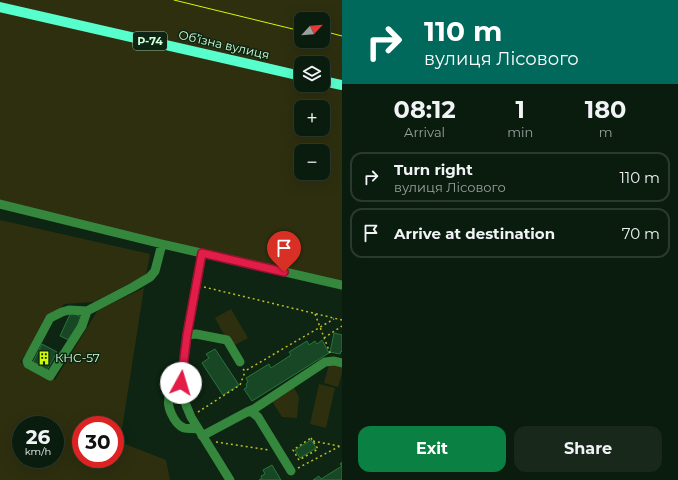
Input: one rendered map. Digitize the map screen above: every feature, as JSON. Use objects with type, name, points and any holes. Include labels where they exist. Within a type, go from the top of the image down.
[{"type":"main road","name":"Обʼїзна вулиця","points":[[0,7],[294,74]]},
{"type":"main road","points":[[330,83],[342,86]]},
{"type":"street","points":[[0,204],[162,244],[342,285]]},
{"type":"street","points":[[87,311],[82,326],[50,376],[28,364],[27,362],[50,318],[69,310],[87,311],[134,287],[150,277],[155,271],[162,244]]},
{"type":"street","points":[[202,253],[187,335],[181,383],[186,405],[191,417],[230,480]]},
{"type":"street","points":[[187,335],[196,334],[228,340],[240,362]]},
{"type":"street","points":[[181,383],[170,395],[168,403],[176,422],[184,428],[200,433],[254,409],[325,362],[338,362]]},
{"type":"street","points":[[248,412],[252,412],[258,417],[291,472]]},
{"type":"path","points":[[315,314],[324,338],[338,362]]},
{"type":"path","points":[[197,413],[240,385],[245,372],[335,318]]},
{"type":"path","points":[[324,338],[342,326]]},
{"type":"path","points":[[240,362],[245,372]]},
{"type":"path","points":[[313,441],[318,449],[299,460],[293,450],[311,438],[313,441],[339,446]]},
{"type":"path","points":[[213,441],[279,452]]},
{"type":"path","points":[[291,472],[342,445]]},
{"type":"shaded area","points":[[0,0],[342,0],[342,285],[0,204]]},
{"type":"shaded area","points":[[0,220],[150,254],[146,275],[94,302],[64,304],[20,362],[55,380],[98,310],[144,288],[124,416],[72,416],[72,468],[124,468],[124,444],[166,460],[170,480],[0,480]]},
{"type":"shaded area","points":[[231,309],[248,338],[233,346],[226,338],[215,318]]},
{"type":"shaded area","points":[[329,365],[342,366],[342,373],[338,387],[324,383]]},
{"type":"shaded area","points":[[292,384],[299,397],[297,418],[282,417],[270,398]]},
{"type":"shaded area","points":[[319,384],[335,388],[326,428],[310,424]]},
{"type":"building","points":[[71,312],[81,317],[71,341],[60,336]]},
{"type":"building","points":[[334,333],[342,335],[342,352],[341,351],[340,354],[330,352]]},
{"type":"building","points":[[322,340],[329,353],[252,401],[244,389],[247,387],[246,384],[248,382],[246,378],[269,364],[271,368],[291,355],[289,352],[307,341],[309,345],[315,341],[317,344]]},
{"type":"building","name":"КНС-57","points":[[42,344],[57,352],[46,372],[32,364]]},
{"type":"building","points":[[215,349],[239,385],[223,395],[202,363],[209,358],[206,354]]},
{"type":"building","points":[[311,440],[316,448],[300,458],[295,450]]},
{"type":"building","points":[[272,465],[281,480],[259,480],[262,478],[261,476],[265,474],[263,470]]},
{"type":"building","points":[[342,466],[342,480],[313,480],[319,476],[321,479]]},
{"type":"tram line","points":[[174,0],[294,29]]},
{"type":"tram line","points":[[330,33],[342,36]]},
{"type":"place","name":"КНС-57","points":[[44,358]]},
{"type":"route","points":[[181,383],[187,335],[202,253],[284,272]]}]
